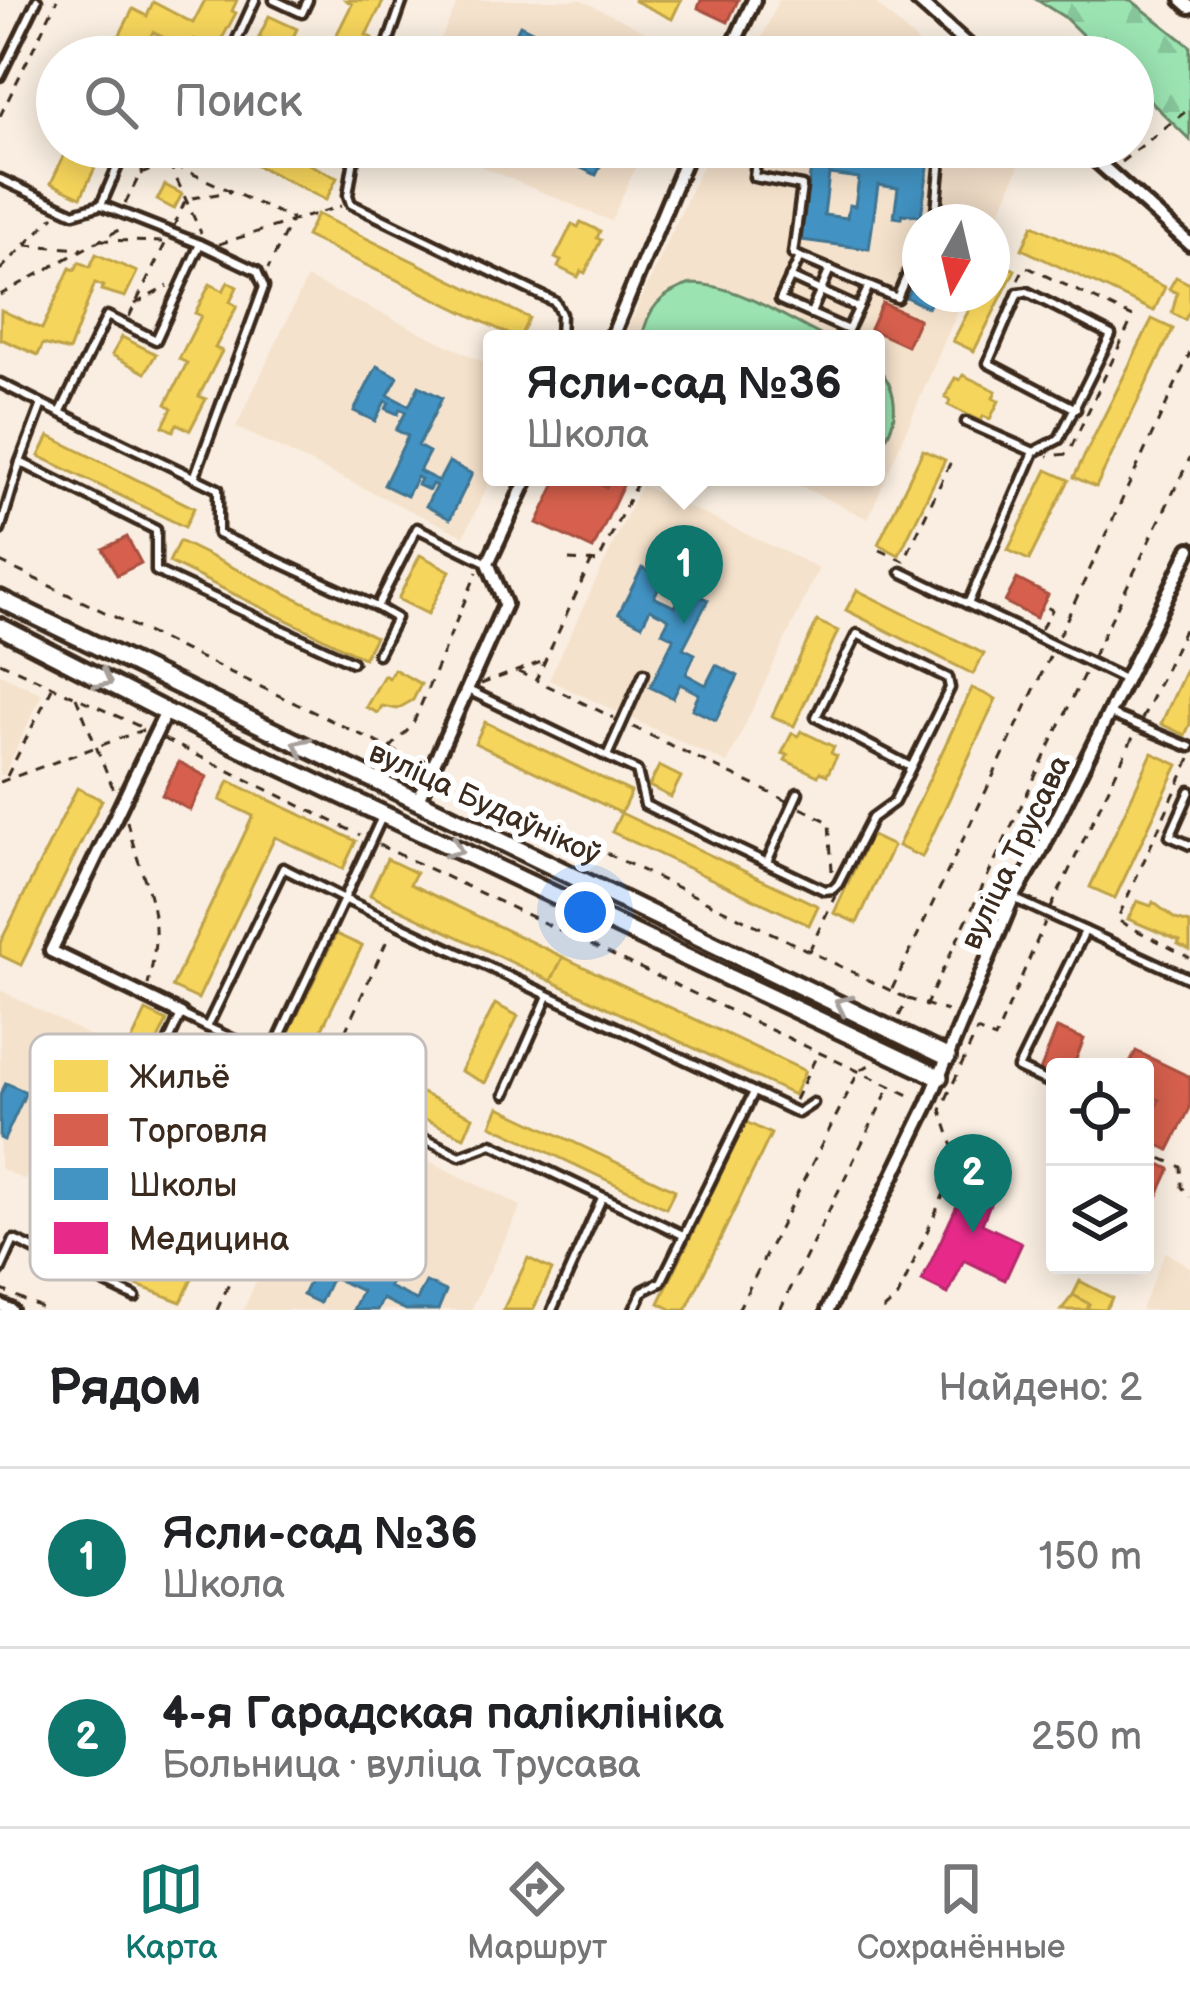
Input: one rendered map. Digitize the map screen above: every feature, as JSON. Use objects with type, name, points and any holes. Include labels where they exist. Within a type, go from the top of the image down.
[{"type":"street","points":[[738,36],[754,0]]},
{"type":"street","points":[[917,0],[958,36]]},
{"type":"street","points":[[1182,0],[1190,7]]},
{"type":"street","points":[[615,330],[682,168]]},
{"type":"street","points":[[1105,168],[1190,244]]},
{"type":"street","points":[[417,802],[505,604],[485,562],[523,486]]},
{"type":"street","name":"вуліца Трусава","points":[[828,1310],[939,1077],[1012,898],[1042,851],[1190,549]]},
{"type":"street","name":"вуліца Будаўнікоў","points":[[0,599],[947,1057]]},
{"type":"street","name":"вуліца Будаўнікоў","points":[[0,627],[383,816],[939,1077]]},
{"type":"street","points":[[178,686],[150,732],[122,803],[51,951],[181,1014]]},
{"type":"street","points":[[517,878],[529,853]]},
{"type":"street","points":[[0,1305],[11,1310]]},
{"type":"lane","points":[[0,76],[38,0]]},
{"type":"lane","points":[[239,36],[255,0]]},
{"type":"lane","points":[[274,0],[302,14],[308,0]]},
{"type":"lane","points":[[390,36],[403,0]]},
{"type":"lane","points":[[101,205],[117,168]]},
{"type":"lane","points":[[353,168],[351,204],[555,302],[561,314],[560,330]]},
{"type":"lane","points":[[755,168],[754,177],[802,186],[793,254],[897,298],[902,286]]},
{"type":"lane","points":[[936,204],[940,168]]},
{"type":"lane","points":[[0,179],[74,213],[101,205],[121,212],[204,246],[263,278],[194,478]]},
{"type":"lane","points":[[60,413],[107,316],[156,340],[204,246]]},
{"type":"lane","points":[[800,256],[780,299],[848,330],[868,286]]},
{"type":"lane","points":[[811,313],[830,269]]},
{"type":"lane","points":[[790,277],[858,308]]},
{"type":"lane","points":[[968,604],[1038,454],[1059,439],[1076,409],[1110,340],[1110,332],[1023,291],[1018,293],[988,363],[1076,409]]},
{"type":"lane","points":[[0,383],[218,489],[218,534],[396,619],[378,654]]},
{"type":"lane","points":[[0,530],[43,404]]},
{"type":"lane","points":[[966,422],[1038,454]]},
{"type":"lane","points":[[20,462],[156,530],[156,571],[352,662]]},
{"type":"lane","points":[[377,608],[418,528],[485,562]]},
{"type":"lane","points":[[901,572],[1124,680]]},
{"type":"lane","points":[[467,689],[638,771],[645,805],[824,890],[833,889],[872,818],[893,802],[911,767],[951,682],[857,634],[815,717],[911,767]]},
{"type":"lane","points":[[607,756],[644,673]]},
{"type":"lane","points":[[1110,714],[1190,747]]},
{"type":"lane","points":[[1190,790],[1170,836],[1190,845]]},
{"type":"lane","points":[[767,862],[798,793]]},
{"type":"lane","points":[[281,1034],[383,816]]},
{"type":"lane","points":[[207,1027],[283,868],[799,1113],[813,1103]]},
{"type":"lane","points":[[1012,898],[1190,979]]},
{"type":"lane","points":[[1046,1081],[1018,1068],[1085,931]]},
{"type":"lane","points":[[505,1094],[548,996]]},
{"type":"lane","points":[[172,1034],[181,1014],[222,1034]]},
{"type":"lane","points":[[634,1310],[643,1291],[661,1282],[754,1092]]},
{"type":"lane","points":[[426,1139],[460,1156],[492,1144],[683,1235]]},
{"type":"lane","points":[[552,1310],[603,1197]]},
{"type":"lane","points":[[0,1270],[14,1240],[30,1247]]},
{"type":"lane","points":[[99,1280],[135,1297]]},
{"type":"path","points":[[39,36],[56,0]]},
{"type":"path","points":[[0,116],[36,41]]},
{"type":"path","points":[[1154,136],[1190,108]]},
{"type":"path","points":[[121,212],[144,168]]},
{"type":"path","points":[[141,174],[156,168]]},
{"type":"path","points":[[171,168],[204,246]]},
{"type":"path","points":[[180,168],[292,219]]},
{"type":"path","points":[[1109,172],[1114,168]]},
{"type":"path","points":[[186,199],[232,192]]},
{"type":"path","points":[[125,324],[186,199]]},
{"type":"path","points":[[100,240],[204,246],[351,204]]},
{"type":"path","points":[[0,270],[61,209]]},
{"type":"path","points":[[0,295],[138,219]]},
{"type":"path","points":[[263,278],[292,219]]},
{"type":"path","points":[[25,245],[84,249]]},
{"type":"path","points":[[1025,266],[1133,317],[1068,454],[1038,454]]},
{"type":"path","points":[[135,304],[185,276]]},
{"type":"path","points":[[891,991],[1190,353]]},
{"type":"path","points":[[880,550],[904,561],[954,455]]},
{"type":"path","points":[[926,1007],[1190,458]]},
{"type":"path","points":[[569,560],[598,562],[636,486]]},
{"type":"path","points":[[536,680],[592,560]]},
{"type":"path","points":[[0,562],[891,991],[947,1011]]},
{"type":"path","points":[[380,767],[389,749],[412,727],[485,562]]},
{"type":"path","points":[[1042,605],[1052,610],[1042,630]]},
{"type":"path","points":[[883,1310],[898,1297],[956,1167],[941,1110],[977,1031],[994,1039],[1048,914],[1190,617]]},
{"type":"path","points":[[482,684],[544,661]]},
{"type":"path","points":[[0,662],[909,1095]]},
{"type":"path","points":[[516,671],[829,822],[837,893],[809,951]]},
{"type":"path","points":[[3,781],[52,686]]},
{"type":"path","points":[[76,697],[122,803],[155,906],[158,943],[145,997]]},
{"type":"path","points":[[3,781],[150,732]]},
{"type":"path","points":[[1190,759],[1117,920],[1190,958]]},
{"type":"path","points":[[344,1034],[396,922]]},
{"type":"path","points":[[899,1016],[908,999]]},
{"type":"path","points":[[794,1102],[818,1052]]},
{"type":"path","points":[[738,1310],[859,1071],[877,1060]]},
{"type":"path","points":[[780,1310],[891,1085]]},
{"type":"path","points":[[1154,1155],[1180,1167]]},
{"type":"path","points":[[1180,1167],[1190,1162]]},
{"type":"path","points":[[956,1167],[971,1175]]},
{"type":"path","points":[[1180,1167],[1182,1187],[1190,1197]]},
{"type":"path","points":[[217,1310],[231,1280]]},
{"type":"path","points":[[0,1289],[47,1310]]},
{"type":"shaded area","points":[[459,0],[581,0],[654,36],[442,36]]},
{"type":"shaded area","points":[[779,0],[872,0],[911,36],[763,36]]},
{"type":"shaded area","points":[[485,168],[635,168],[611,221]]},
{"type":"shaded area","points":[[701,168],[1018,168],[1003,204],[902,204],[902,312],[957,312],[885,480],[885,330],[627,330]]},
{"type":"shaded area","points":[[307,278],[483,362],[483,486],[487,486],[464,536],[236,427]]},
{"type":"shaded area","points":[[641,486],[819,568],[727,763],[549,680]]},
{"type":"shaded area","points":[[800,486],[882,486],[868,519]]},
{"type":"shaded area","points":[[0,674],[42,694],[4,775],[0,775]]},
{"type":"shaded area","points":[[0,990],[86,1034],[30,1034],[30,1168],[24,1180],[0,1168]]},
{"type":"shaded area","points":[[426,1160],[521,1206],[471,1310],[243,1310],[257,1280],[426,1280]]},
{"type":"shaded area","points":[[1165,1252],[1190,1267],[1190,1310],[1141,1310]]},
{"type":"green space","points":[[1037,0],[1131,0],[1190,46],[1190,140],[1154,105],[1154,36],[1083,36]]},
{"type":"green space","points":[[691,284],[726,290],[811,330],[645,330],[657,304]]},
{"type":"green space","points":[[885,378],[893,397],[885,439]]},
{"type":"building: Жильё","points":[[205,0],[237,0],[232,11],[236,13],[223,36],[153,32],[151,36],[119,36],[133,9],[147,16],[153,2],[193,23]]},
{"type":"building: Жильё","points":[[346,0],[384,0],[368,36],[336,36],[352,4]]},
{"type":"building: Жильё","points":[[633,0],[681,0],[672,19]]},
{"type":"building: Жильё","points":[[269,16],[297,29],[294,36],[259,36]]},
{"type":"building: Жильё","points":[[58,168],[95,168],[81,197],[51,183]]},
{"type":"building: Жильё","points":[[262,168],[317,168],[337,178],[326,200]]},
{"type":"building: Жильё","points":[[165,185],[182,194],[174,209],[157,200]]},
{"type":"building: Жильё","points":[[317,214],[529,318],[523,330],[500,330],[306,236]]},
{"type":"building: Жильё","points":[[581,222],[600,231],[597,238],[601,240],[585,273],[581,271],[578,277],[558,267],[561,261],[555,258],[572,224],[578,227]]},
{"type":"building: Жильё","points":[[1033,225],[1165,287],[1154,311],[1022,249]]},
{"type":"building: Жильё","points":[[96,254],[137,272],[125,297],[101,290],[103,286],[95,283],[69,351],[43,344],[38,355],[0,341],[1,310],[42,329],[70,268],[75,270],[79,262],[90,267]]},
{"type":"building: Жильё","points":[[1176,277],[1190,284],[1185,320],[1172,313],[1177,293],[1169,289]]},
{"type":"building: Жильё","points":[[228,282],[237,287],[230,302],[237,306],[215,348],[222,351],[199,396],[206,399],[190,430],[177,424],[173,431],[163,426],[172,408],[166,404],[187,363],[179,359],[201,316],[195,313],[210,284],[223,291]]},
{"type":"building: Жильё","points":[[968,312],[994,312],[974,351],[953,341]]},
{"type":"building: Жильё","points":[[1152,319],[1173,329],[1096,487],[1074,477]]},
{"type":"building: Жильё","points":[[122,337],[156,354],[145,373],[112,355]]},
{"type":"building: Жильё","points":[[963,375],[996,391],[993,398],[999,401],[990,419],[983,416],[981,421],[948,405],[950,400],[945,397],[955,378],[960,380]]},
{"type":"building: Жильё","points":[[49,436],[194,508],[185,527],[39,456]]},
{"type":"building: Жильё","points":[[923,450],[945,460],[899,555],[878,544]]},
{"type":"building: Жильё","points":[[1047,470],[1069,480],[1029,560],[1008,550]]},
{"type":"building: Жильё","points":[[179,541],[375,637],[364,658],[169,562]]},
{"type":"building: Жильё","points":[[420,555],[450,571],[428,614],[398,599]]},
{"type":"building: Жильё","points":[[857,590],[984,654],[973,674],[846,610]]},
{"type":"building: Жильё","points":[[817,621],[838,631],[794,726],[772,716]]},
{"type":"building: Жильё","points":[[1190,661],[1190,724],[1185,735],[1161,724]]},
{"type":"building: Жильё","points":[[394,669],[421,684],[413,700],[397,709],[382,706],[378,713],[366,707],[384,675],[389,678]]},
{"type":"building: Жильё","points":[[972,688],[996,699],[922,857],[898,846]]},
{"type":"building: Жильё","points":[[485,722],[631,792],[621,813],[475,743]]},
{"type":"building: Жильё","points":[[801,731],[834,747],[831,753],[837,756],[827,775],[820,772],[818,776],[785,760],[788,755],[782,753],[792,733],[798,736]]},
{"type":"building: Жильё","points":[[1152,753],[1178,765],[1115,898],[1090,887]]},
{"type":"building: Жильё","points":[[659,766],[681,777],[671,797],[649,786]]},
{"type":"building: Жильё","points":[[229,781],[356,841],[343,869],[275,837],[198,999],[172,987],[253,816],[220,800]]},
{"type":"building: Жильё","points":[[77,788],[102,800],[21,965],[0,955],[0,943]]},
{"type":"building: Жильё","points":[[621,813],[818,906],[809,925],[612,832]]},
{"type":"building: Жильё","points":[[870,835],[893,846],[857,923],[834,913]]},
{"type":"building: Жильё","points":[[387,859],[416,873],[410,884],[563,957],[551,981],[370,895]]},
{"type":"building: Жильё","points":[[1137,901],[1151,906],[1153,902],[1175,919],[1190,923],[1190,950],[1128,919]]},
{"type":"building: Жильё","points":[[336,934],[362,946],[319,1034],[288,1034]]},
{"type":"building: Жильё","points":[[563,957],[805,1071],[794,1095],[551,981]]},
{"type":"building: Жильё","points":[[495,1004],[518,1016],[485,1083],[461,1071]]},
{"type":"building: Жильё","points":[[146,1011],[167,1021],[161,1034],[135,1034]]},
{"type":"building: Жильё","points":[[426,1095],[473,1117],[464,1137],[426,1119]]},
{"type":"building: Жильё","points":[[499,1107],[675,1190],[666,1208],[491,1125]]},
{"type":"building: Жильё","points":[[746,1122],[771,1134],[686,1310],[673,1310],[659,1303]]},
{"type":"building: Жильё","points":[[528,1258],[552,1270],[533,1310],[503,1310]]},
{"type":"building: Жильё","points":[[126,1280],[192,1280],[181,1302]]},
{"type":"building: Жильё","points":[[1080,1281],[1112,1298],[1105,1310],[1086,1309],[1089,1304],[1073,1295]]},
{"type":"building: Жильё","points":[[1073,1295],[1089,1304],[1087,1310],[1061,1310]]},
{"type":"building: Торговля","points":[[701,0],[738,0],[728,22],[698,8]]},
{"type":"building: Торговля","points":[[882,303],[919,319],[907,346],[885,336],[885,330],[872,330]]},
{"type":"building: Торговля","points":[[555,486],[623,486],[593,549],[537,523]]},
{"type":"building: Торговля","points":[[127,537],[141,563],[117,575],[103,549]]},
{"type":"building: Торговля","points":[[1017,579],[1048,595],[1036,618],[1005,602]]},
{"type":"building: Торговля","points":[[179,762],[207,777],[190,810],[162,795]]},
{"type":"building: Торговля","points":[[1057,1028],[1084,1039],[1077,1058],[1046,1058],[1046,1073],[1040,1071]]},
{"type":"building: Торговля","points":[[1154,1060],[1190,1077],[1190,1108],[1169,1150],[1154,1143],[1154,1111],[1159,1100],[1154,1098]]},
{"type":"building: Торговля","points":[[1154,1161],[1170,1169],[1154,1204]]},
{"type":"building: Школы","points":[[520,25],[542,36],[514,36]]},
{"type":"building: Школы","points":[[811,168],[928,168],[923,204],[902,204],[901,218],[894,217],[898,188],[878,185],[869,249],[801,240]],"holes":[[[829,174],[859,178],[855,206],[849,205],[847,218],[824,215]]]},
{"type":"building: Школы","points":[[377,366],[398,377],[388,395],[409,406],[419,386],[442,398],[418,446],[429,452],[419,471],[439,481],[449,462],[472,474],[450,519],[426,506],[436,486],[432,484],[429,490],[418,485],[421,479],[417,477],[407,496],[384,485],[408,436],[396,430],[406,412],[386,409],[389,403],[385,401],[375,421],[354,411]]},
{"type":"building: Школы","points":[[642,568],[663,579],[654,597],[675,607],[684,588],[708,600],[683,648],[695,654],[686,674],[706,685],[716,665],[738,676],[716,720],[692,709],[699,694],[680,684],[673,698],[650,687],[674,638],[662,632],[669,619],[650,609],[642,625],[619,613]]},
{"type":"building: Школы","points":[[6,1083],[26,1092],[4,1140],[0,1138],[0,1095]]},
{"type":"building: Школы","points":[[310,1280],[331,1280],[320,1303],[303,1295]]},
{"type":"building: Школы","points":[[338,1280],[392,1280],[389,1287],[417,1300],[426,1282],[446,1291],[438,1310],[406,1310],[383,1299],[377,1310],[353,1310],[362,1291]]},
{"type":"building: Медицина","points":[[975,1167],[1000,1178],[982,1224],[1022,1243],[1005,1280],[964,1260],[948,1294],[922,1281]]},
{"type":"place","name":"Ясли-сад №36","points":[[684,624]]},
{"type":"place","name":"4-я Гарадская паліклініка","points":[[973,1233]]}]
